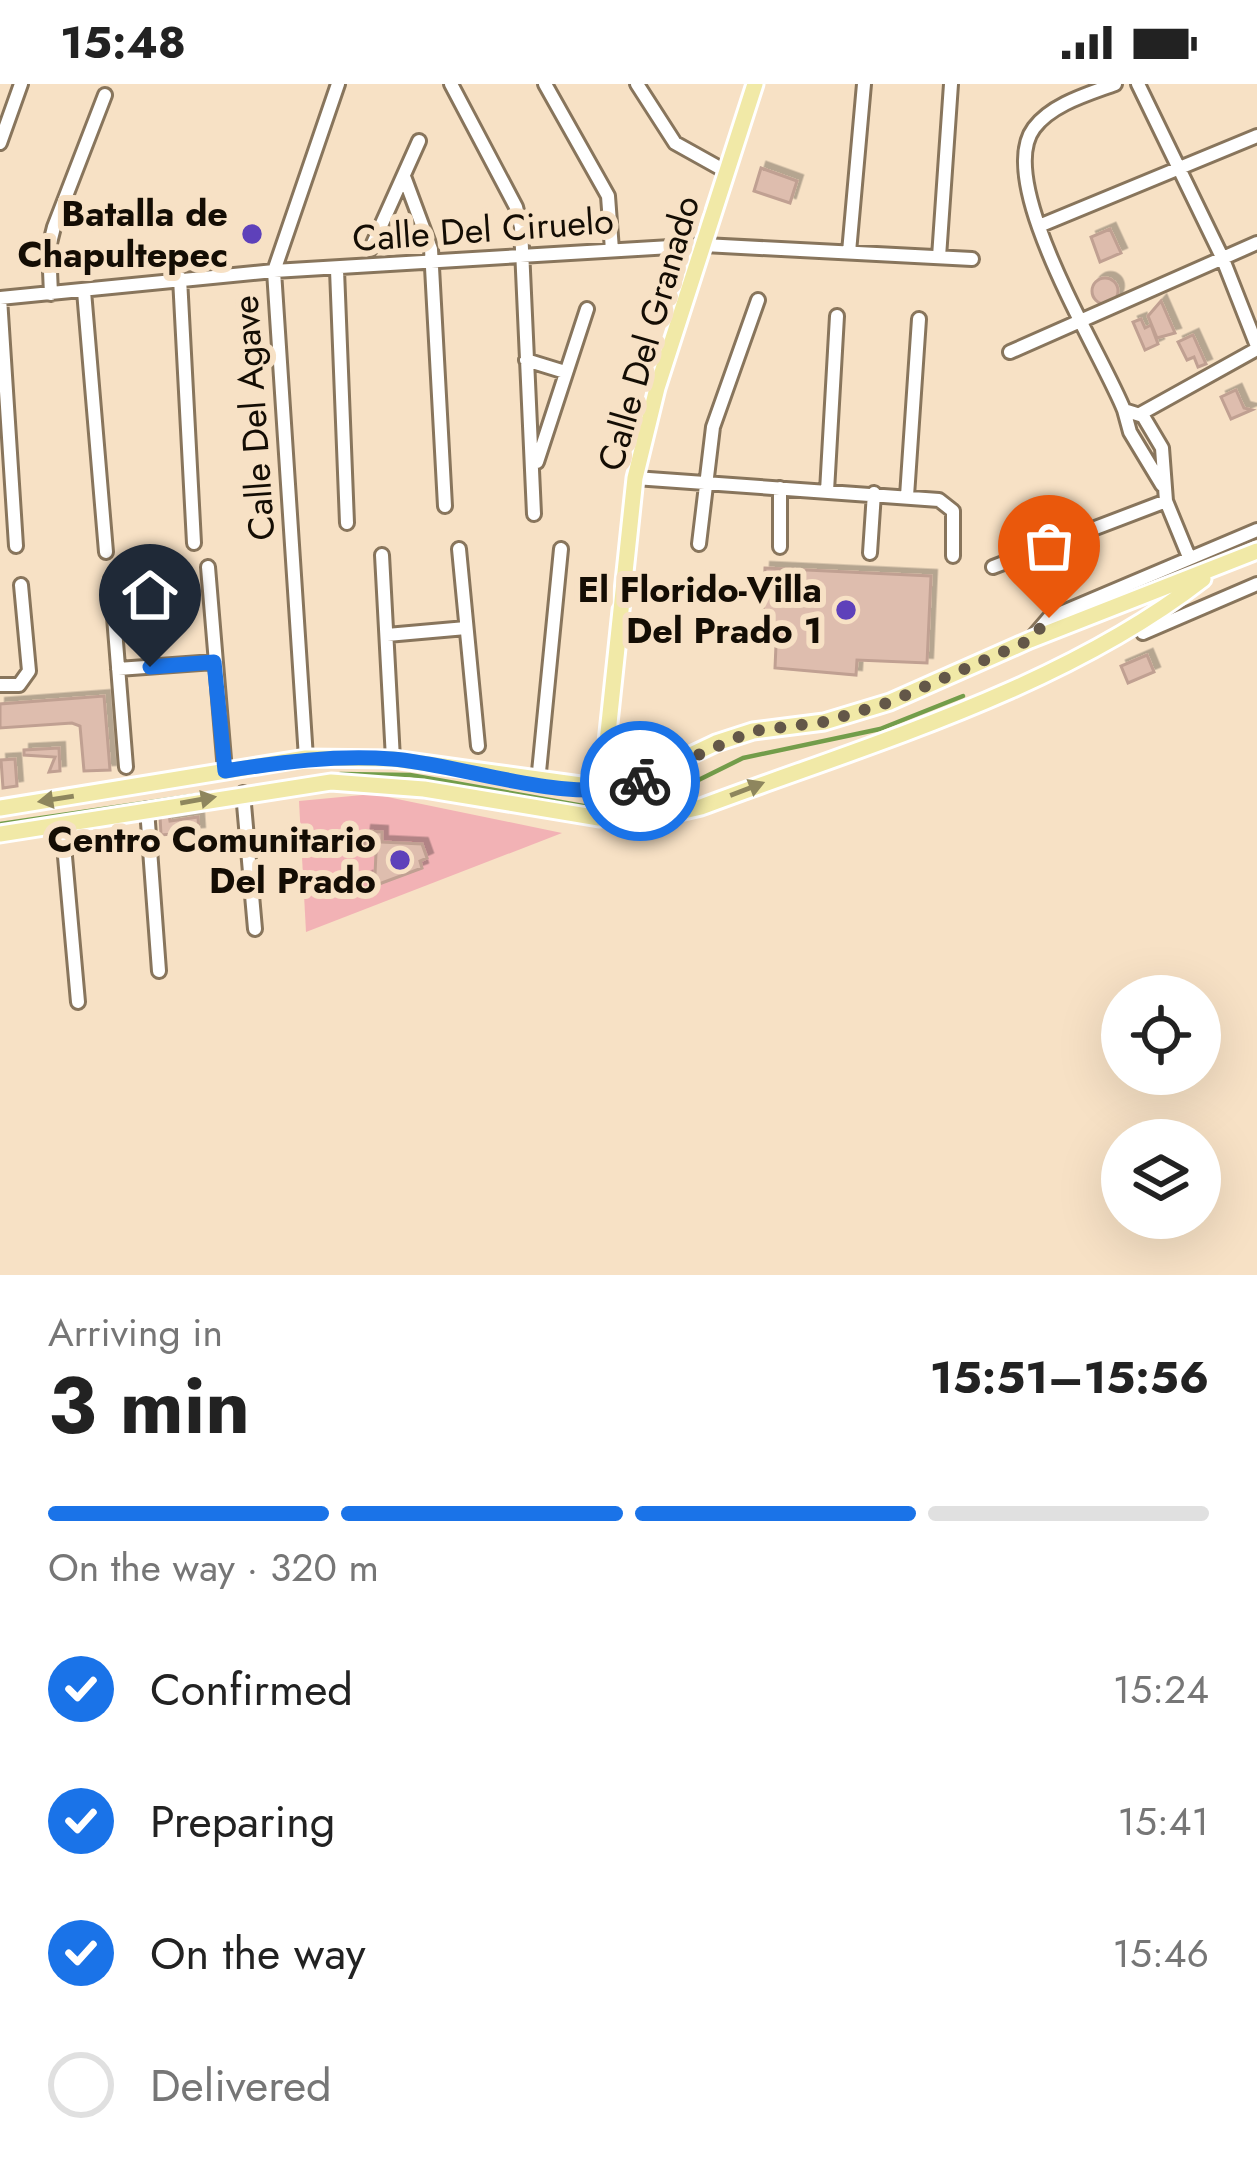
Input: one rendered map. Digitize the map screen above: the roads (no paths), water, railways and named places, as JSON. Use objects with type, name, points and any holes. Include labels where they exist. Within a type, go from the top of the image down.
[{"type":"main road","name":"Calle Del Granado","points":[[599,818],[635,478],[657,388],[754,84]]},
{"type":"main road","points":[[0,808],[306,758],[393,759],[602,792],[635,784],[752,731],[824,722],[890,702],[1030,640],[1257,551]]},
{"type":"main road","points":[[0,834],[331,782],[599,818],[658,817],[701,807],[988,697],[1139,624],[1216,569]]},
{"type":"street","points":[[1,138],[21,84]]},
{"type":"street","name":"Calle Del Agave","points":[[306,758],[274,271],[338,84]]},
{"type":"street","points":[[451,84],[516,206],[523,259],[534,514]]},
{"type":"street","points":[[545,84],[608,196],[612,250]]},
{"type":"street","points":[[637,84],[675,143],[727,172]]},
{"type":"street","points":[[849,252],[864,84]]},
{"type":"street","points":[[939,256],[951,84]]},
{"type":"street","points":[[1114,84],[1073,100],[1035,126],[1023,166],[1039,226],[1124,415],[1163,485]]},
{"type":"street","points":[[1124,415],[1140,413],[1256,343],[1182,169],[1138,84]]},
{"type":"street","points":[[51,294],[54,227],[105,95]]},
{"type":"street","points":[[1039,226],[1257,136]]},
{"type":"street","points":[[371,248],[418,141]]},
{"type":"street","points":[[405,179],[426,230],[431,265],[445,506]]},
{"type":"street","points":[[1010,352],[1257,243]]},
{"type":"street","name":"Calle Del Ciruelo","points":[[0,298],[180,278],[704,245],[972,259]]},
{"type":"street","points":[[337,270],[347,523]]},
{"type":"street","points":[[180,278],[194,543]]},
{"type":"street","points":[[84,291],[106,552]]},
{"type":"street","points":[[0,298],[16,546]]},
{"type":"street","points":[[699,544],[713,427],[758,300]]},
{"type":"street","points":[[534,468],[587,309]]},
{"type":"street","points":[[826,490],[837,316]]},
{"type":"street","points":[[907,496],[920,319]]},
{"type":"street","points":[[526,360],[565,372]]},
{"type":"street","points":[[1140,413],[1162,448],[1166,501],[1189,557]]},
{"type":"street","points":[[635,478],[947,502],[953,511],[953,556]]},
{"type":"street","points":[[780,488],[780,547]]},
{"type":"street","points":[[870,553],[874,493]]},
{"type":"street","points":[[993,567],[1166,501]]},
{"type":"street","points":[[1030,640],[1049,618],[1257,530]]},
{"type":"street","points":[[538,782],[561,548]]},
{"type":"street","points":[[459,549],[478,746]]},
{"type":"street","points":[[382,555],[393,759]]},
{"type":"street","points":[[208,567],[225,771]]},
{"type":"street","points":[[110,579],[126,767]]},
{"type":"street","points":[[1139,624],[1143,633],[1257,584]]},
{"type":"street","points":[[0,685],[19,685],[29,671],[21,585]]},
{"type":"street","points":[[387,635],[466,628]]},
{"type":"street","points":[[118,669],[214,662]]},
{"type":"street","points":[[243,793],[255,929]]},
{"type":"street","points":[[147,809],[159,971]]},
{"type":"street","points":[[62,823],[78,1002]]},
{"type":"waterway","points":[[612,807],[654,802],[743,758],[880,729],[963,696]]},
{"type":"waterway","points":[[0,824],[341,774],[410,775],[589,807]]},
{"type":"place","name":"Batalla de Chapultepec","points":[[252,234]]},
{"type":"place","name":"El Florido-Villa Del Prado 1","points":[[846,610]]},
{"type":"place","name":"Centro Comunitario Del Prado","points":[[400,860]]}]
